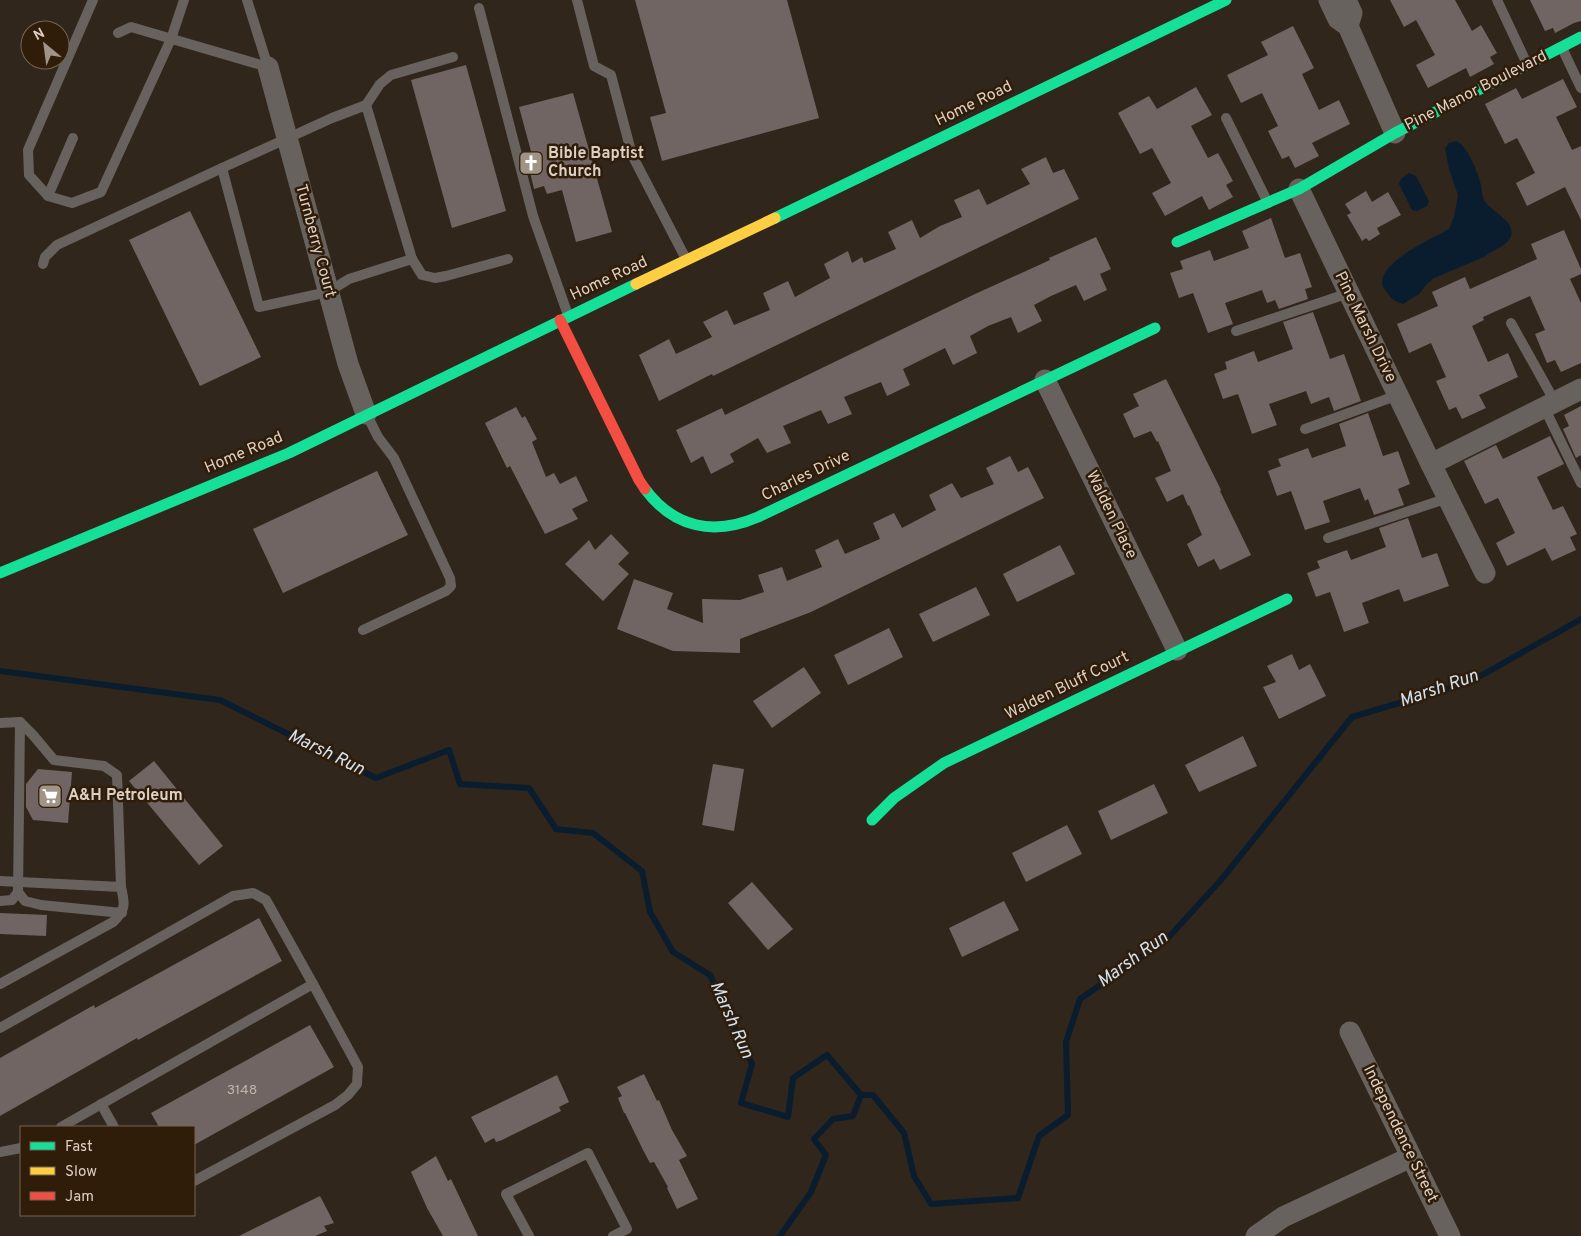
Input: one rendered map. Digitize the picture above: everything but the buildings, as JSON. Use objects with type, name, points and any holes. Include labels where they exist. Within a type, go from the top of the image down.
[{"type":"street","name":"Home Road","points":[[0,573],[289,453],[564,318],[1226,0]]},
{"type":"street","name":"Pine Manor Boulevard","points":[[1330,0],[1338,19],[1348,26],[1395,133],[1581,37]]},
{"type":"street","name":"Pine Manor Boulevard","points":[[1346,0],[1352,13],[1348,26]]},
{"type":"street","name":"Turnberry Court","points":[[268,67],[348,364],[366,414]]},
{"type":"street","points":[[1177,242],[1299,189],[1395,133]]},
{"type":"street","name":"Pine Marsh Drive","points":[[1299,189],[1485,572]]},
{"type":"street","name":"Charles Drive","points":[[564,318],[639,480],[651,497],[670,514],[691,524],[714,528],[736,525],[758,517],[1155,328]]},
{"type":"street","name":"Walden Place","points":[[1045,380],[1177,650]]},
{"type":"street","points":[[1431,464],[1581,389]]},
{"type":"street","name":"Walden Bluff Court","points":[[872,820],[894,798],[944,763],[1287,599]]},
{"type":"street","name":"Independence Street","points":[[1350,1032],[1450,1236]]},
{"type":"street","points":[[1256,1236],[1283,1217],[1411,1157]]},
{"type":"lane","points":[[93,0],[28,150],[29,175],[48,196],[72,203],[101,192],[171,39],[184,0]]},
{"type":"lane","points":[[246,0],[268,67]]},
{"type":"lane","points":[[577,0],[594,66],[611,74],[632,155],[687,260]]},
{"type":"lane","points":[[1497,0],[1527,65]]},
{"type":"lane","points":[[479,8],[533,216],[564,318]]},
{"type":"lane","points":[[118,34],[131,27],[268,67]]},
{"type":"lane","points":[[1562,47],[1581,88]]},
{"type":"lane","points":[[43,264],[45,257],[57,245],[222,168],[288,140],[332,118],[366,105],[380,84],[391,75],[452,57]]},
{"type":"lane","points":[[366,105],[412,259],[422,275],[434,278],[446,276],[508,259]]},
{"type":"lane","points":[[1226,118],[1268,203]]},
{"type":"lane","points":[[48,196],[73,138]]},
{"type":"lane","points":[[222,168],[259,307],[328,292],[349,279],[412,259]]},
{"type":"lane","points":[[1236,331],[1349,293]]},
{"type":"lane","points":[[1511,323],[1549,405],[1581,483]]},
{"type":"lane","points":[[1305,429],[1398,395]]},
{"type":"lane","points":[[363,630],[446,591],[451,586],[450,578],[394,458],[378,437],[366,414]]},
{"type":"lane","points":[[1328,538],[1448,498]]},
{"type":"lane","points":[[0,722],[20,722],[54,760],[104,766],[117,775],[121,887],[124,899],[122,913],[113,922],[0,984]]},
{"type":"lane","points":[[0,901],[12,900],[18,892],[20,722]]},
{"type":"lane","points":[[0,881],[121,887]]},
{"type":"lane","points":[[18,892],[25,901],[41,905],[122,913]]},
{"type":"lane","points":[[0,1028],[233,896],[253,893],[266,900],[358,1067],[357,1084],[348,1095],[335,1105],[195,1180]]},
{"type":"lane","points":[[63,1126],[313,984]]},
{"type":"lane","points":[[101,1104],[113,1126]]},
{"type":"lane","points":[[0,1152],[20,1148]]},
{"type":"lane","points":[[529,1236],[506,1194],[588,1153],[628,1229],[613,1236]]},
{"type":"water","points":[[1457,141],[1465,149],[1472,161],[1480,180],[1484,200],[1510,226],[1511,236],[1507,243],[1484,257],[1434,278],[1419,294],[1403,304],[1400,303],[1389,295],[1382,281],[1386,272],[1405,254],[1449,229],[1454,217],[1458,195],[1449,169],[1445,148],[1449,143]]},
{"type":"water","points":[[1409,173],[1416,176],[1429,201],[1427,206],[1417,211],[1412,210],[1399,184],[1401,179]]},
{"type":"waterway","name":"Marsh Run","points":[[0,671],[220,700],[376,778],[449,750],[460,784],[529,788],[556,829],[593,833],[642,871],[650,912],[673,952],[710,975],[752,1064],[741,1103],[788,1117],[793,1078],[827,1055],[861,1095],[873,1095],[904,1133],[914,1176],[931,1204],[1018,1198],[1039,1136],[1068,1115],[1066,1042],[1080,999],[1167,939],[1221,880],[1352,717],[1470,682],[1581,619]]},
{"type":"waterway","points":[[780,1236],[811,1192],[826,1155],[814,1139],[833,1119],[853,1116],[861,1095]]},
{"type":"traffic: fast","points":[[775,218],[1226,0]]},
{"type":"traffic: fast","points":[[1177,242],[1299,189],[1395,133],[1581,37]]},
{"type":"traffic: fast","points":[[0,573],[289,453],[636,284]]},
{"type":"traffic: fast","points":[[645,489],[656,502],[669,512],[682,520],[696,525],[711,527],[742,523],[1155,328]]},
{"type":"traffic: fast","points":[[872,820],[894,798],[944,763],[1287,599]]},
{"type":"traffic: slow","points":[[636,284],[775,218]]},
{"type":"traffic: jam","points":[[560,320],[645,489]]},
{"type":"place","name":"Bible Baptist Church","points":[[531,163]]},
{"type":"place","name":"A&H Petroleum","points":[[50,796]]}]
